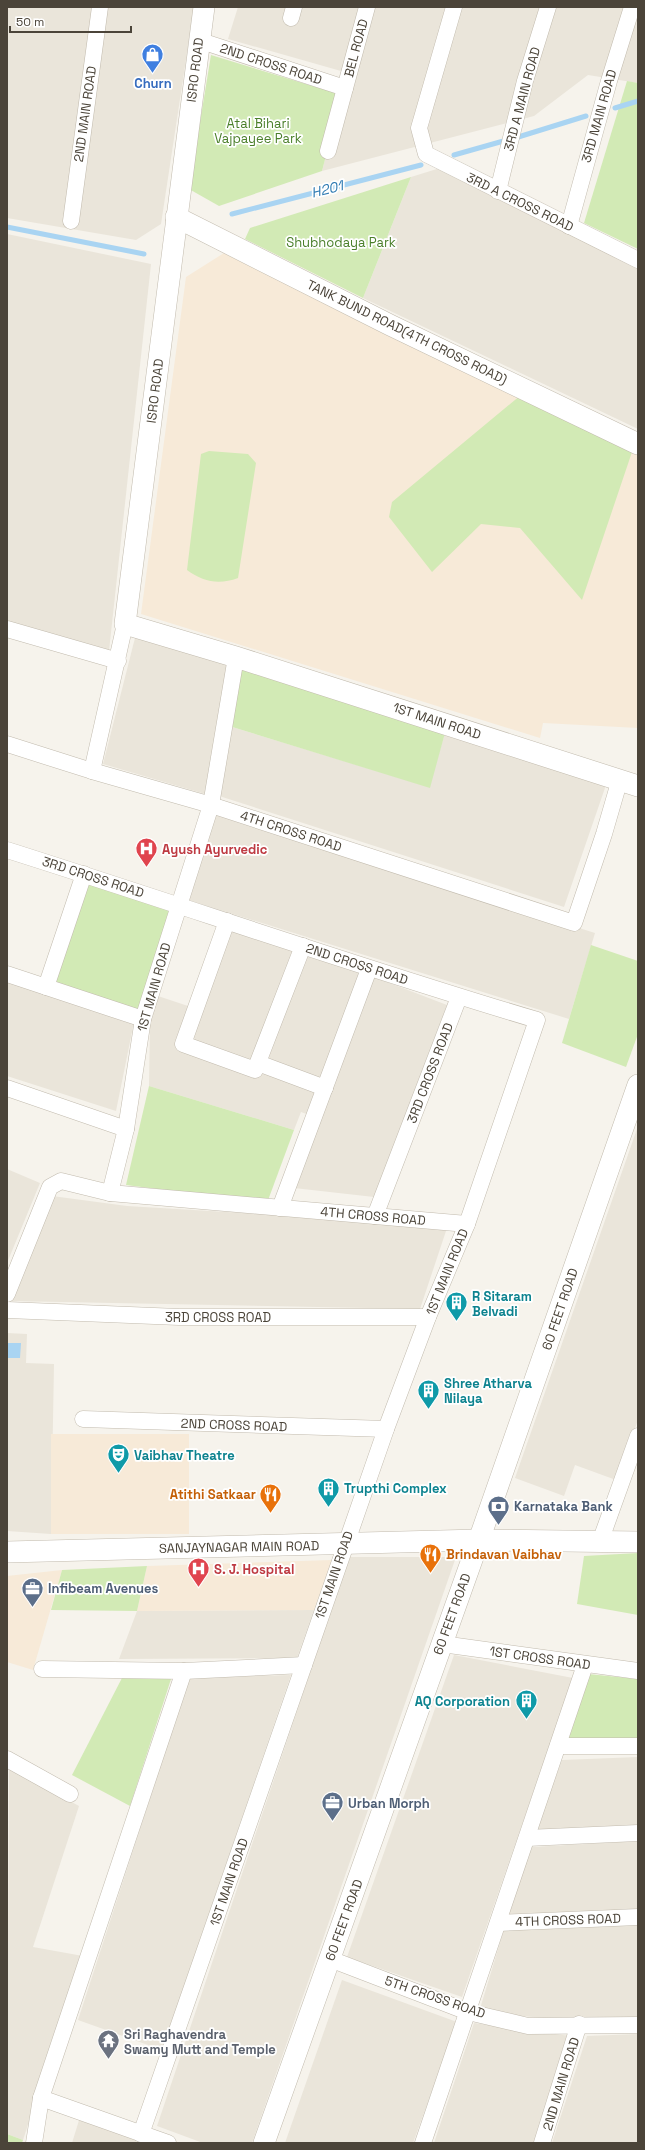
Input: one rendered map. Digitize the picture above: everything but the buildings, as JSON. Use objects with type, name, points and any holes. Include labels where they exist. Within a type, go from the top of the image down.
[{"type":"street","name":"2ND MAIN ROAD","points":[[71,221],[100,7]]},
{"type":"street","name":"ISRO ROAD","points":[[92,771],[126,624],[198,40],[204,7]]},
{"type":"street","name":"BEL ROAD","points":[[328,151],[367,7]]},
{"type":"street","name":"3RD A CROSS ROAD","points":[[454,7],[419,128],[426,154],[638,260]]},
{"type":"street","name":"3RD A MAIN ROAD","points":[[498,191],[525,81],[548,7]]},
{"type":"street","name":"3RD MAIN ROAD","points":[[569,226],[609,80],[632,7]]},
{"type":"street","name":"2ND CROSS ROAD","points":[[198,40],[345,88]]},
{"type":"street","name":"TANK BUND ROAD(4TH CROSS ROAD)","points":[[176,217],[390,325],[638,444]]},
{"type":"street","name":"1ST MAIN ROAD","points":[[126,624],[236,657],[629,782]]},
{"type":"street","points":[[7,629],[118,661]]},
{"type":"street","name":"1ST MAIN ROAD","points":[[110,1193],[126,1129],[143,1019],[211,805],[236,657]]},
{"type":"street","name":"4TH CROSS ROAD","points":[[7,744],[92,771],[211,805],[574,923],[604,834],[629,782]]},
{"type":"street","name":"3RD CROSS ROAD","points":[[7,850],[179,904]]},
{"type":"street","points":[[46,987],[84,874]]},
{"type":"street","name":"2ND CROSS ROAD","points":[[179,904],[369,969],[537,1020]]},
{"type":"street","points":[[227,921],[183,1044],[255,1070],[304,946]]},
{"type":"street","points":[[280,1208],[369,969]]},
{"type":"street","points":[[7,974],[143,1019]]},
{"type":"street","name":"3RD CROSS ROAD","points":[[375,1216],[458,996]]},
{"type":"street","name":"1ST MAIN ROAD","points":[[141,2134],[345,1544],[428,1317],[467,1224],[537,1020]]},
{"type":"street","points":[[258,1063],[325,1088]]},
{"type":"street","name":"60 FEET ROAD","points":[[264,2143],[479,1540],[638,1085]]},
{"type":"street","points":[[7,1088],[126,1129]]},
{"type":"street","points":[[7,1294],[50,1187],[61,1181],[110,1193]]},
{"type":"street","name":"4TH CROSS ROAD","points":[[110,1193],[467,1224]]},
{"type":"street","name":"3RD CROSS ROAD","points":[[7,1310],[179,1317],[428,1317]]},
{"type":"street","name":"2ND CROSS ROAD","points":[[83,1419],[386,1429]]},
{"type":"street","points":[[600,1542],[638,1436]]},
{"type":"street","name":"SANJAYNAGAR MAIN ROAD","points":[[7,1552],[479,1540],[638,1542]]},
{"type":"street","name":"1ST CROSS ROAD","points":[[442,1644],[585,1665],[638,1671]]},
{"type":"street","points":[[42,1669],[184,1671],[304,1665]]},
{"type":"street","points":[[423,2143],[585,1665]]},
{"type":"street","points":[[34,2143],[41,2098],[184,1671]]},
{"type":"street","points":[[558,1746],[638,1746]]},
{"type":"street","points":[[7,1759],[70,1794]]},
{"type":"street","points":[[527,1838],[638,1833]]},
{"type":"street","name":"4TH CROSS ROAD","points":[[498,1923],[638,1917]]},
{"type":"street","name":"5TH CROSS ROAD","points":[[330,1959],[468,2012],[528,2026],[580,2024],[638,2025]]},
{"type":"street","name":"2ND MAIN ROAD","points":[[542,2143],[580,2024]]},
{"type":"street","points":[[41,2098],[168,2143]]},
{"type":"shaded area","points":[[7,7],[194,7],[161,224],[136,240],[7,218]]},
{"type":"shaded area","points":[[238,7],[638,7],[638,83],[588,75],[534,116],[322,171],[348,73],[228,39]]},
{"type":"shaded area","points":[[440,168],[638,268],[638,429],[363,298],[411,177]]},
{"type":"shaded area","points":[[7,234],[151,264],[109,651],[7,622]]},
{"type":"shaded area","points":[[224,253],[638,451],[638,728],[543,723],[540,738],[141,614],[186,277]]},
{"type":"shaded area","points":[[136,634],[229,661],[205,794],[103,764]]},
{"type":"shaded area","points":[[229,726],[429,787],[445,733],[606,785],[564,907],[216,795]]},
{"type":"shaded area","points":[[215,814],[595,933],[569,1019],[188,900]]},
{"type":"shaded area","points":[[231,928],[294,950],[254,1065],[191,1042]]},
{"type":"shaded area","points":[[305,951],[362,972],[320,1083],[264,1062]]},
{"type":"shaded area","points":[[374,977],[447,1005],[374,1197],[294,1188]]},
{"type":"shaded area","points":[[7,981],[134,1022],[116,1111],[7,1076]]},
{"type":"shaded area","points":[[158,996],[194,1008],[181,1045],[257,1072],[322,1088],[312,1116],[301,1112],[294,1130],[149,1086],[150,1025]]},
{"type":"shaded area","points":[[638,1126],[638,1420],[616,1480],[575,1465],[564,1496],[515,1478]]},
{"type":"shaded area","points":[[7,1169],[40,1183],[7,1263]]},
{"type":"shaded area","points":[[52,1196],[127,1206],[448,1225],[420,1309],[9,1301]]},
{"type":"shaded area","points":[[7,1333],[27,1334],[26,1363],[54,1364],[51,1534],[7,1531]]},
{"type":"shaded area","points":[[51,1434],[189,1434],[189,1534],[51,1534]]},
{"type":"shaded area","points":[[349,1557],[456,1557],[252,2143],[203,2143],[157,2126]]},
{"type":"shaded area","points":[[332,1560],[314,1610],[137,1611],[147,1566]]},
{"type":"shaded area","points":[[62,1570],[33,1670],[7,1662],[7,1576]]},
{"type":"shaded area","points":[[314,1610],[297,1658],[119,1659],[137,1611]]},
{"type":"shaded area","points":[[454,1655],[573,1678],[462,1997],[347,1957]]},
{"type":"shaded area","points":[[291,1675],[162,2050],[78,2020],[189,1678]]},
{"type":"shaded area","points":[[638,1757],[638,1827],[536,1830],[562,1760]]},
{"type":"shaded area","points":[[9,1768],[79,1806],[33,1947],[83,1956],[23,2140],[7,2134]]},
{"type":"shaded area","points":[[638,1841],[638,1910],[508,1914],[532,1847]]},
{"type":"shaded area","points":[[638,1921],[638,2018],[577,2021],[479,2012],[505,1926]]},
{"type":"shaded area","points":[[342,1980],[457,2022],[413,2143],[285,2143]]},
{"type":"shaded area","points":[[474,2023],[570,2036],[534,2143],[434,2143]]},
{"type":"shaded area","points":[[638,2034],[638,2143],[552,2143],[587,2036]]},
{"type":"shaded area","points":[[80,2117],[158,2143],[72,2143]]},
{"type":"green space","name":"Atal Bihari Vajpayee Park","points":[[211,55],[342,95],[322,171],[219,206],[189,189]]},
{"type":"green space","points":[[627,81],[638,83],[638,249],[584,223]]},
{"type":"green space","name":"Shubhodaya Park","points":[[411,177],[363,298],[245,239],[250,228]]},
{"type":"green space","points":[[521,395],[633,449],[582,600],[520,528],[481,524],[432,572],[389,517],[392,502]]},
{"type":"green space","points":[[209,451],[248,454],[256,463],[238,578],[218,582],[205,580],[187,570],[201,454]]},
{"type":"green space","points":[[241,668],[445,733],[430,788],[229,726]]},
{"type":"green space","points":[[86,880],[173,909],[138,1013],[51,984]]},
{"type":"green space","points":[[591,945],[638,961],[638,1034],[626,1067],[562,1043]]},
{"type":"green space","points":[[149,1086],[294,1130],[267,1203],[126,1185]]},
{"type":"green space","points":[[638,1553],[638,1615],[577,1604],[584,1556]]},
{"type":"green space","points":[[147,1566],[137,1611],[51,1610],[62,1570]]},
{"type":"green space","points":[[588,1674],[638,1679],[638,1742],[566,1741]]},
{"type":"green space","points":[[123,1676],[171,1679],[130,1806],[72,1775]]},
{"type":"green space","points":[[7,2134],[23,2140],[22,2143],[7,2143]]},
{"type":"water","points":[[7,1343],[21,1343],[20,1358],[7,1358]]},
{"type":"waterway","name":"H201","points":[[615,108],[638,101]]},
{"type":"waterway","name":"H201","points":[[515,138],[586,116]]},
{"type":"waterway","name":"H201","points":[[454,155],[507,140]]},
{"type":"waterway","name":"H201","points":[[232,214],[421,165]]},
{"type":"waterway","name":"H201","points":[[7,227],[144,254]]},
{"type":"place","name":"Churn","points":[[153,74]]},
{"type":"place","name":"Ayush Ayurvedic","points":[[147,868]]},
{"type":"place","name":"R Sitaram Belvadi","points":[[456,1322]]},
{"type":"place","name":"Shree Atharva Nilaya","points":[[428,1410]]},
{"type":"place","name":"Vaibhav Theatre","points":[[118,1474]]},
{"type":"place","name":"Trupthi Complex","points":[[329,1508]]},
{"type":"place","name":"Atithi Satkaar","points":[[271,1514]]},
{"type":"place","name":"Karnataka Bank","points":[[498,1526]]},
{"type":"place","name":"Brindavan Vaibhav","points":[[431,1574]]},
{"type":"place","name":"S. J. Hospital","points":[[198,1588]]},
{"type":"place","name":"Infibeam Avenues","points":[[33,1608]]},
{"type":"place","name":"AQ Corporation","points":[[526,1720]]},
{"type":"place","name":"Urban Morph","points":[[333,1822]]},
{"type":"place","name":"Sri Raghavendra Swamy Mutt and Temple","points":[[109,2060]]}]
